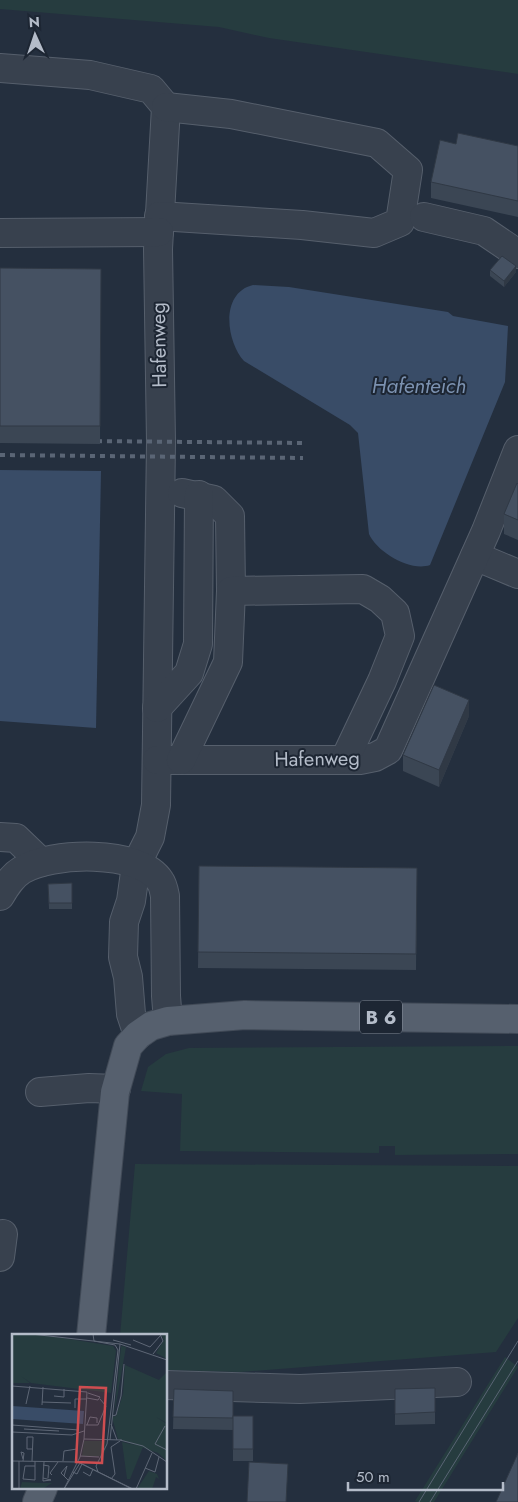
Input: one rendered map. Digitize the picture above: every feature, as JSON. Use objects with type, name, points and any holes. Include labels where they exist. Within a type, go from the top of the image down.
[{"type":"main road","name":"B 6","points":[[138,1035],[152,1026],[168,1021],[245,1015],[518,1019]]},
{"type":"main road","points":[[91,1334],[109,1137],[116,1089],[128,1046],[138,1035]]},
{"type":"main road","points":[[36,1502],[42,1490]]},
{"type":"street","points":[[0,68],[90,75],[151,89],[166,107],[231,114],[377,143],[408,170],[400,222],[374,233],[302,225],[159,224],[0,233]]},
{"type":"street","name":"Hafenweg","points":[[138,1035],[131,1014],[128,976],[123,957],[124,930],[131,901],[136,865],[150,837],[156,804],[169,760],[158,708],[160,492],[159,224],[166,107]]},
{"type":"street","points":[[424,217],[484,232],[518,254]]},
{"type":"street","name":"Hafenweg","points":[[169,760],[360,760],[375,757],[388,750],[475,556],[518,450]]},
{"type":"street","points":[[160,492],[198,495],[214,500],[230,516],[228,662],[169,760]]},
{"type":"street","points":[[158,708],[189,673],[198,644],[198,495]]},
{"type":"street","points":[[475,556],[518,574]]},
{"type":"street","points":[[230,591],[363,589],[380,599],[395,613],[400,636],[382,682],[345,759]]},
{"type":"street","points":[[0,836],[16,838],[41,862]]},
{"type":"street","points":[[3,883],[22,869],[41,862],[82,856],[108,858],[136,865],[160,881],[165,896],[168,1021]]},
{"type":"street","points":[[40,1092],[90,1088],[116,1089]]},
{"type":"street","points":[[168,1385],[300,1389],[457,1382]]},
{"type":"green space","points":[[0,0],[518,0],[518,74],[269,38],[219,27],[0,9]]},
{"type":"green space","points":[[518,1046],[518,1154],[395,1155],[395,1146],[379,1146],[379,1153],[180,1151],[182,1094],[141,1091],[148,1067],[166,1054],[189,1048]]},
{"type":"green space","points":[[135,1164],[518,1166],[518,1318],[496,1352],[240,1372],[168,1370],[168,1334],[120,1334]]},
{"type":"green space","points":[[505,1357],[518,1367],[434,1502],[415,1501]]},
{"type":"water","name":"Hafenteich","points":[[253,285],[289,287],[448,312],[453,316],[508,326],[505,382],[430,565],[413,566],[395,559],[379,547],[369,534],[358,433],[350,425],[244,361],[238,352],[230,330],[229,318],[231,307],[235,297],[242,290]]},
{"type":"water","points":[[0,470],[101,471],[96,728],[0,721]]},
{"type":"building","points":[[458,133],[518,146],[518,201],[431,182],[440,140],[456,144]]},
{"type":"building","points":[[502,256],[516,266],[504,281],[490,270]]},
{"type":"building","points":[[0,268],[101,269],[100,426],[0,426]]},
{"type":"building","points":[[518,484],[518,520],[504,514]]},
{"type":"building","points":[[434,685],[469,700],[439,770],[403,755]]},
{"type":"building","points":[[199,866],[417,868],[416,954],[198,952]]},
{"type":"building","points":[[72,883],[72,903],[49,903],[48,884]]},
{"type":"building","points":[[435,1388],[435,1412],[395,1414],[395,1389]]},
{"type":"building","points":[[174,1389],[233,1391],[233,1418],[173,1417]]},
{"type":"building","points":[[233,1416],[253,1416],[253,1449],[233,1449]]},
{"type":"building","points":[[518,1453],[518,1502],[496,1502]]},
{"type":"building","points":[[249,1462],[288,1464],[286,1502],[247,1502]]},
{"type":"tram line","points":[[419,1502],[518,1341]]},
{"type":"tram line","points":[[430,1502],[518,1361]]},
{"type":"railway","points":[[87,441],[303,443]]},
{"type":"railway","points":[[0,455],[303,458]]}]
